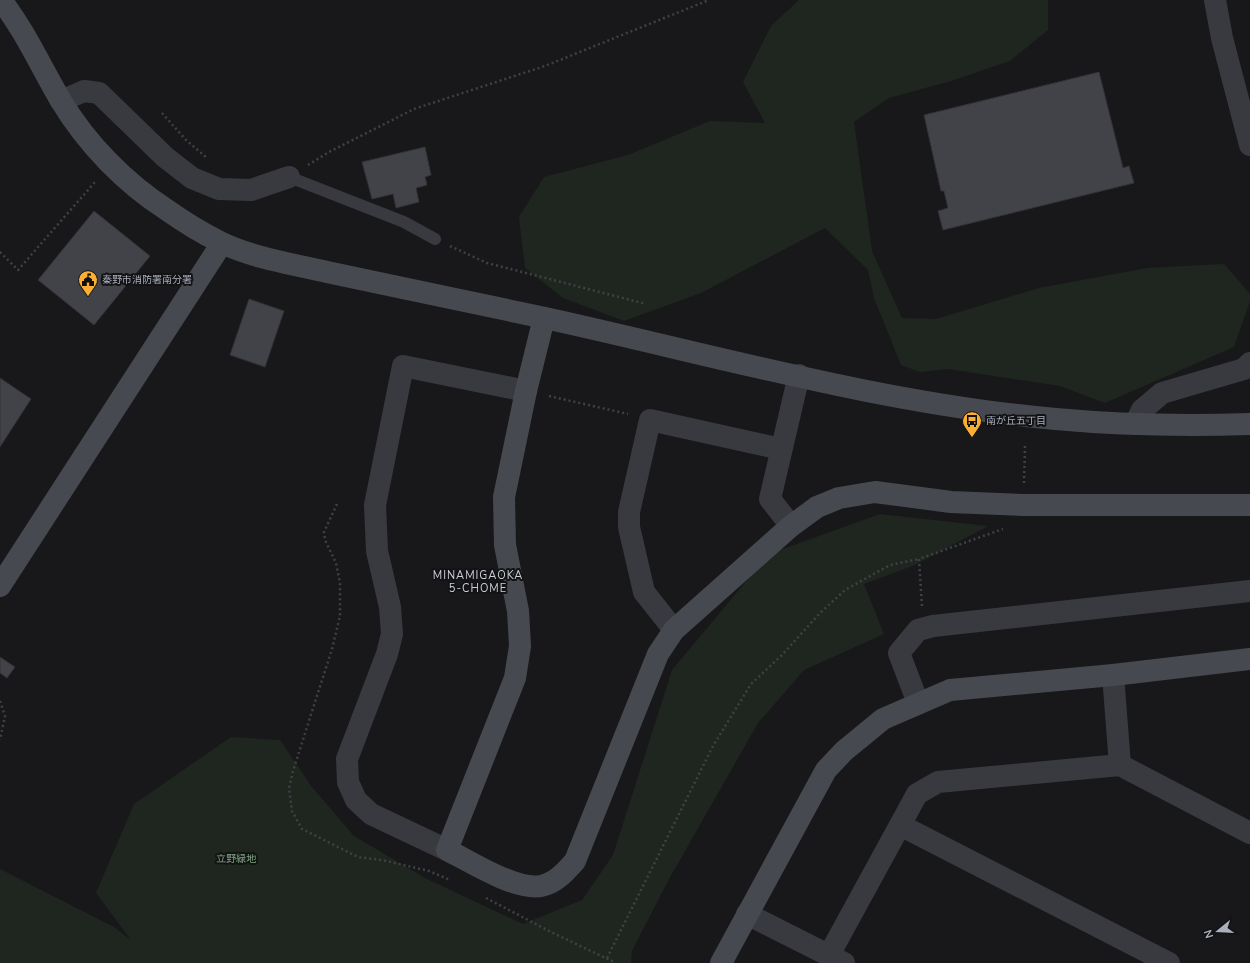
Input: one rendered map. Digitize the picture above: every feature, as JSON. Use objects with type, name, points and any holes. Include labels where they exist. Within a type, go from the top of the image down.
[{"type":"street","points":[[1,0],[16,19],[61,101],[78,127],[111,164],[134,186],[163,208],[222,243],[268,258],[392,286],[544,318],[799,376],[942,404],[1053,419],[1135,424],[1205,426],[1250,424]]},
{"type":"street","points":[[1215,0],[1222,38],[1250,145]]},
{"type":"street","points":[[61,101],[84,90],[99,93],[165,157],[192,178],[219,189],[252,190],[289,177]]},
{"type":"street","points":[[0,586],[222,243]]},
{"type":"street","points":[[447,850],[516,678],[520,646],[518,611],[505,544],[504,497],[534,393],[544,318]]},
{"type":"street","points":[[1135,424],[1142,410],[1162,393],[1244,368],[1250,363]]},
{"type":"street","points":[[534,393],[403,366],[375,505],[378,551],[390,607],[392,634],[387,654],[347,759],[348,782],[356,800],[371,814],[513,883],[540,886],[560,878],[575,861],[658,654],[674,630],[791,526],[817,507],[839,498],[875,492],[951,502],[1023,505],[1250,505]]},
{"type":"street","points":[[791,526],[770,499],[799,376]]},
{"type":"street","points":[[674,630],[644,592],[628,527],[629,512],[650,420],[782,449]]},
{"type":"street","points":[[918,703],[899,653],[918,630],[941,625],[1250,591]]},
{"type":"street","points":[[721,963],[826,770],[849,747],[882,719],[950,690],[1113,675],[1250,659]]},
{"type":"street","points":[[1113,675],[1120,765]]},
{"type":"street","points":[[747,914],[837,959],[900,825],[917,794],[938,782],[1120,765],[1250,833]]},
{"type":"street","points":[[900,825],[1169,963]]},
{"type":"lane","points":[[289,177],[404,222],[435,239]]},
{"type":"path","points":[[289,177],[329,152],[414,109],[545,66],[709,0]]},
{"type":"path","points":[[162,113],[186,140],[211,161]]},
{"type":"path","points":[[0,252],[18,270],[98,178]]},
{"type":"path","points":[[435,239],[487,263],[646,304]]},
{"type":"path","points":[[534,393],[650,420]]},
{"type":"path","points":[[1024,445],[1024,474]]},
{"type":"path","points":[[319,685],[332,649],[340,616],[340,583],[336,563],[325,540],[324,532],[337,504]]},
{"type":"path","points":[[607,958],[713,746],[751,684],[782,655],[820,613],[845,590],[890,565],[919,559],[1008,527]]},
{"type":"path","points":[[919,559],[923,629]]},
{"type":"path","points":[[0,701],[5,716],[0,740]]},
{"type":"path","points":[[429,871],[454,881]]},
{"type":"path","points":[[482,896],[553,933],[616,963]]},
{"type":"green space","points":[[799,0],[1048,0],[1048,30],[1010,61],[951,81],[889,98],[854,122],[872,251],[902,318],[936,319],[1039,288],[1147,268],[1224,264],[1250,294],[1250,301],[1234,347],[1105,403],[1060,386],[948,369],[920,372],[901,365],[874,298],[868,270],[825,228],[701,293],[624,321],[563,298],[525,268],[519,217],[544,177],[628,155],[710,121],[765,123],[743,82],[771,26]]},
{"type":"green space","name":"立野緑地","points":[[880,514],[988,526],[915,565],[864,584],[884,634],[804,670],[758,723],[668,881],[632,951],[631,963],[0,963],[0,869],[114,927],[131,940],[96,893],[134,804],[231,737],[280,740],[312,787],[354,836],[425,878],[523,924],[582,900],[613,855],[672,670],[769,554]]},
{"type":"building","points":[[1099,72],[1123,168],[1129,166],[1134,183],[943,230],[938,211],[948,208],[944,191],[941,191],[924,115]]},
{"type":"building","points":[[425,147],[431,175],[425,177],[427,185],[416,188],[419,202],[396,208],[393,194],[372,199],[362,162]]},
{"type":"building","points":[[94,211],[150,256],[94,325],[38,280]]},
{"type":"building","points":[[249,299],[284,311],[265,367],[230,355]]},
{"type":"building","points":[[0,378],[31,399],[0,447]]},
{"type":"building","points":[[0,657],[15,667],[7,678],[0,673]]},
{"type":"place","name":"秦野市消防署南分署","points":[[88,297]]},
{"type":"place","name":"南が丘五丁目","points":[[972,438]]},
{"type":"district","name":"MINAMIGAOKA 5-CHOME","points":[[478,581]]}]
